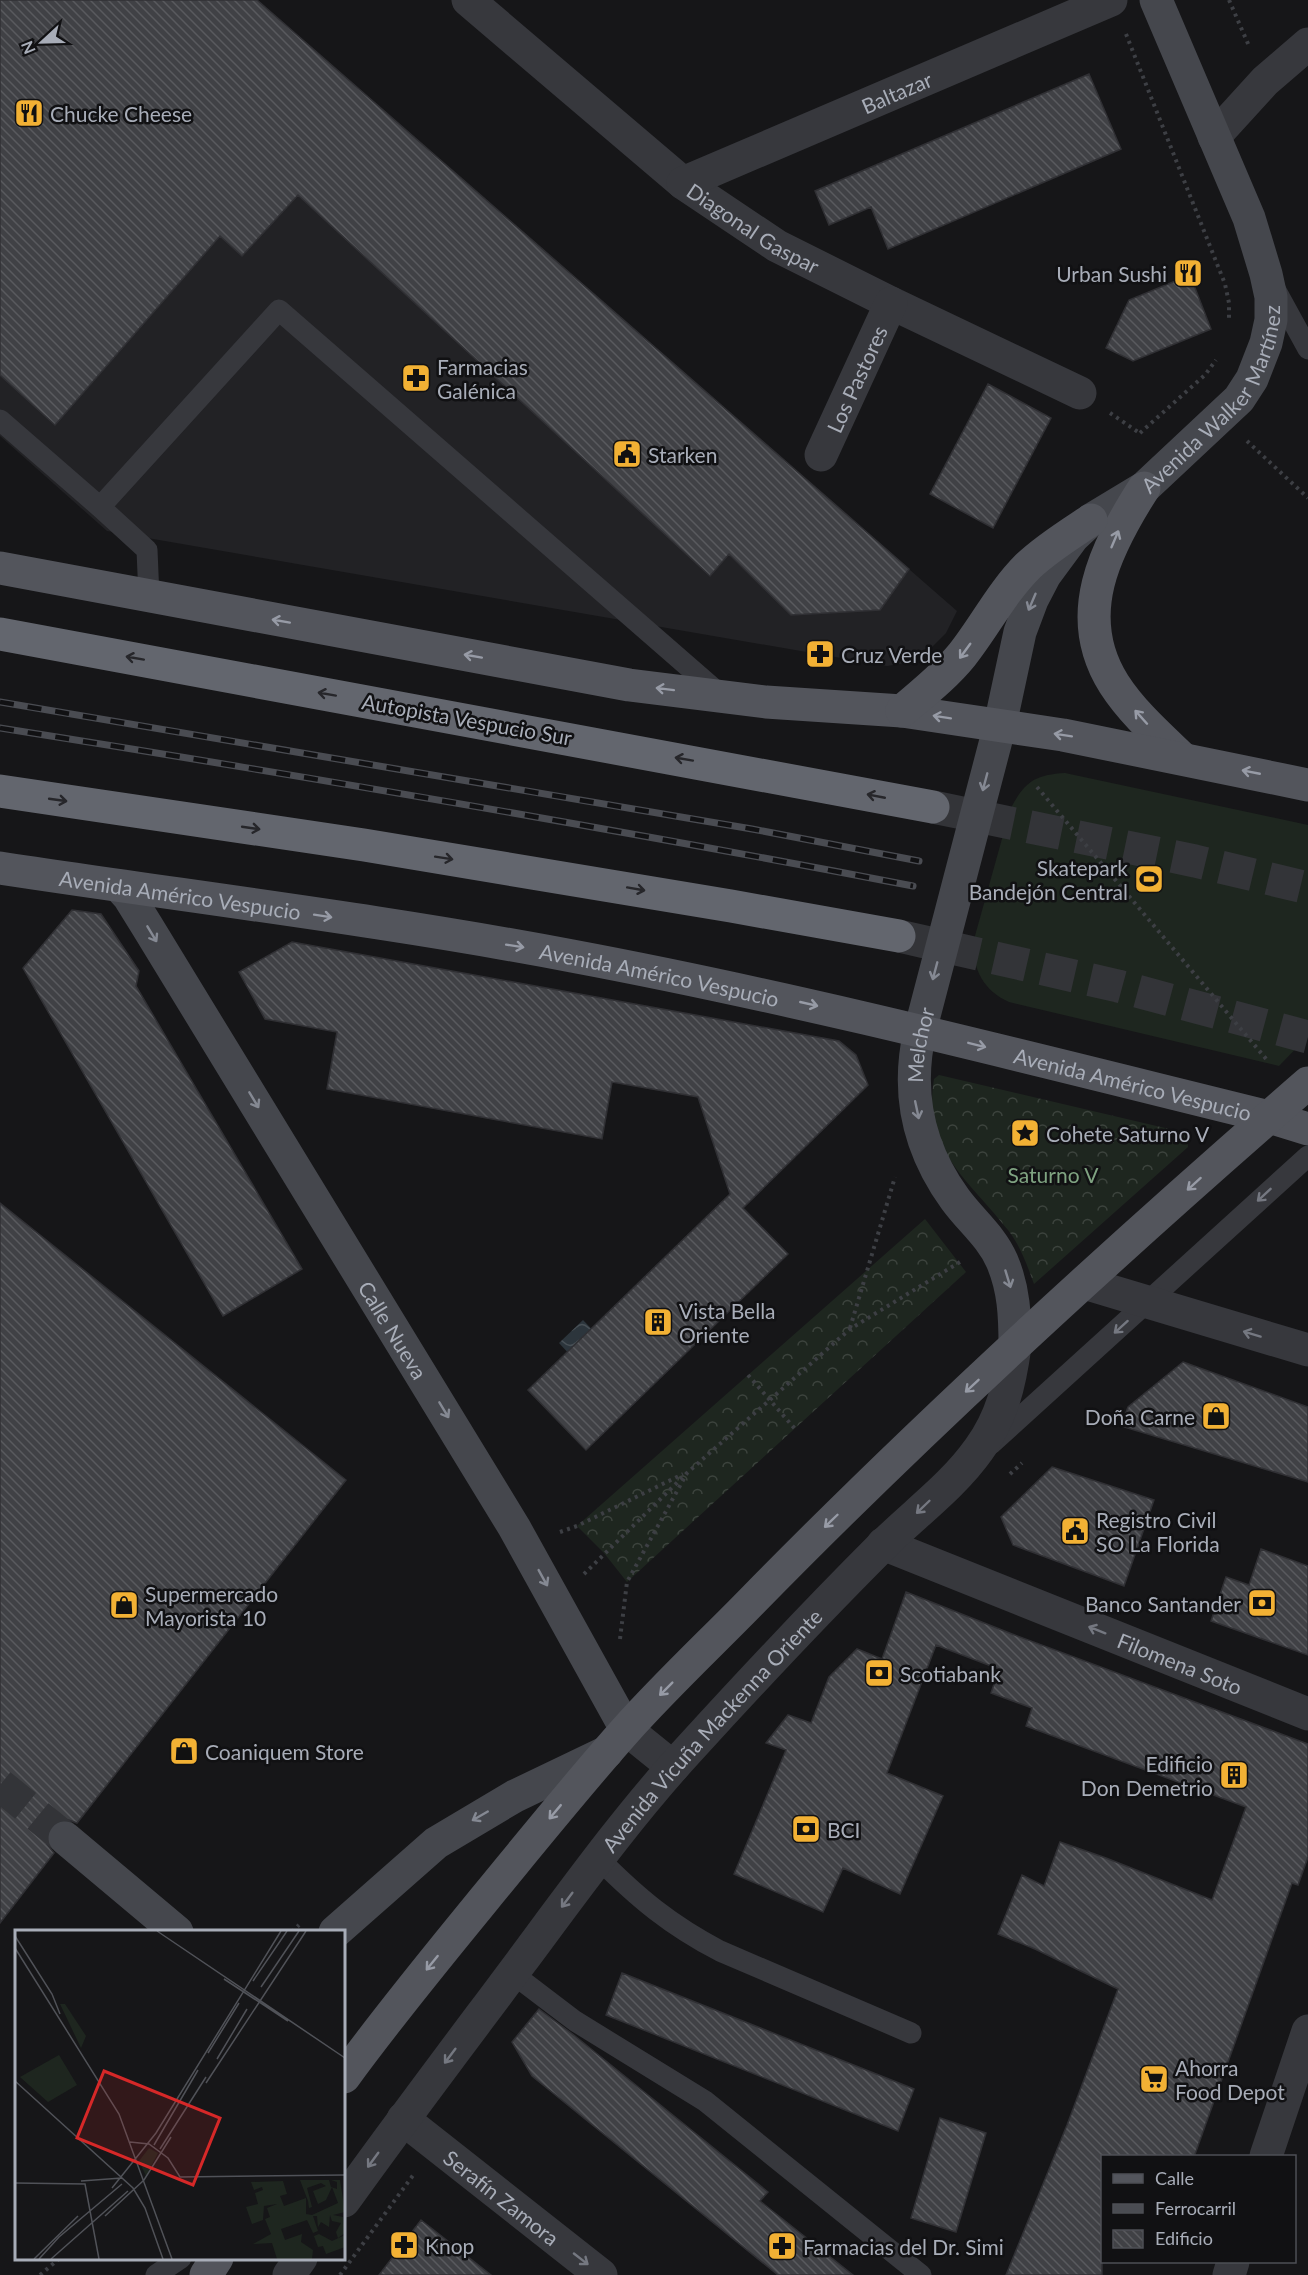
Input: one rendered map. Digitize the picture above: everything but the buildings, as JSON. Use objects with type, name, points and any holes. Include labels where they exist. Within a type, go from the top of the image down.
[{"type":"highway","name":"Autopista Vespucio Sur","points":[[0,634],[933,807]]},
{"type":"highway","points":[[0,791],[364,845],[664,894],[899,936]]},
{"type":"main road","name":"Avenida Walker Martínez","points":[[1000,726],[1014,658],[1032,600],[1045,575],[1073,537],[1091,520],[1144,488],[1239,399],[1261,361],[1271,320],[1271,297],[1249,218],[1156,0]]},
{"type":"main road","points":[[1144,488],[1121,524],[1106,560],[1093,605],[1093,629],[1099,651],[1115,686],[1140,717],[1182,758]]},
{"type":"main road","points":[[902,711],[948,672],[963,654],[1002,596],[1029,566],[1055,544],[1091,520]]},
{"type":"main road","points":[[0,568],[628,685],[766,702],[902,711],[1063,735],[1308,785]]},
{"type":"main road","name":"Melchor","points":[[1000,726],[920,1031],[914,1058],[914,1096],[922,1135],[938,1173],[956,1200],[983,1230],[1001,1260],[1013,1297],[1015,1346]]},
{"type":"main road","name":"Avenida Américo Vespucio","points":[[0,868],[301,912],[569,955],[795,1001],[1269,1117],[1308,1129]]},
{"type":"main road","name":"Calle Nueva","points":[[119,886],[129,897],[147,926],[524,1544],[556,1603],[617,1741]]},
{"type":"main road","points":[[349,2059],[617,1741],[803,1549],[1015,1346],[1308,1083]]},
{"type":"main road","points":[[337,1930],[436,1844],[515,1796],[617,1741]]},
{"type":"main road","points":[[65,1839],[175,1930]]},
{"type":"main road","points":[[206,2275],[216,2260]]},
{"type":"street","name":"Diagonal Gaspar","points":[[468,0],[683,183],[777,246],[1080,393]]},
{"type":"street","name":"Baltazar","points":[[683,183],[1111,0]]},
{"type":"street","points":[[1214,137],[1265,81],[1308,44]]},
{"type":"street","name":"Los Pastores","points":[[821,455],[891,303]]},
{"type":"street","points":[[1084,1283],[1308,1350]]},
{"type":"street","name":"Avenida Vicuña Mackenna Oriente","points":[[345,2199],[512,1973],[673,1767],[884,1544],[965,1466],[988,1435],[1002,1407],[1011,1377],[1015,1346]]},
{"type":"street","name":"Filomena Soto","points":[[884,1544],[1308,1714]]},
{"type":"street","name":"Calle Nueva","points":[[617,1741],[673,1767]]},
{"type":"street","points":[[1267,2155],[1308,2031]]},
{"type":"street","name":"Serafín Zamora","points":[[403,2119],[601,2275]]},
{"type":"street","points":[[289,2275],[300,2260]]},
{"type":"lane","points":[[1266,274],[1308,349]]},
{"type":"lane","points":[[100,507],[279,310],[722,697]]},
{"type":"lane","points":[[0,420],[147,550],[149,597]]},
{"type":"lane","points":[[965,1466],[1308,1156]]},
{"type":"lane","points":[[599,1859],[643,1902],[693,1937],[720,1951],[911,2033]]},
{"type":"lane","points":[[512,1973],[575,2021],[705,2101],[921,2275]]},
{"type":"lane","points":[[156,2275],[179,2260]]},
{"type":"path","points":[[1229,0],[1265,81]]},
{"type":"path","points":[[1125,33],[1225,284],[1229,303],[1228,330]]},
{"type":"path","points":[[1140,433],[1205,375],[1219,357]]},
{"type":"path","points":[[1080,393],[1177,458]]},
{"type":"path","points":[[1222,417],[1308,498]]},
{"type":"path","points":[[1037,787],[1267,1060]]},
{"type":"path","points":[[850,1329],[895,1176]]},
{"type":"path","points":[[556,1603],[687,1473],[850,1329],[961,1261]]},
{"type":"path","points":[[748,1375],[796,1430]]},
{"type":"path","points":[[1007,1477],[1024,1461]]},
{"type":"path","points":[[524,1544],[577,1526],[687,1473]]},
{"type":"path","points":[[619,1649],[627,1582],[687,1473]]},
{"type":"path","points":[[294,1930],[301,1923]]},
{"type":"path","points":[[340,2275],[435,2145]]},
{"type":"path","points":[[40,2275],[59,2260]]},
{"type":"shaded area","points":[[0,0],[257,0],[957,611],[946,633],[929,650],[906,663],[887,666],[107,531],[0,436]]},
{"type":"green space","name":"Skatepark Bandejón Central","points":[[1065,773],[1308,825],[1308,1036],[1279,1066],[1009,1002],[987,986],[975,962],[973,943],[1010,810],[1020,793],[1031,782],[1045,776]]},
{"type":"green space","name":"Saturno V","points":[[939,1075],[1182,1132],[1187,1138],[1188,1147],[1034,1284],[1012,1236],[952,1163],[942,1145],[935,1126],[932,1104],[934,1079]]},
{"type":"green space","points":[[925,1219],[966,1272],[627,1582],[604,1553],[577,1526]]},
{"type":"water","points":[[583,1320],[622,1361],[597,1384],[559,1343]]},
{"type":"tunnel","points":[[933,807],[1195,861],[1308,888]]},
{"type":"tunnel","points":[[899,936],[1118,986],[1308,1037]]},
{"type":"tunnel","points":[[0,1785],[65,1838]]},
{"type":"railway","points":[[0,702],[752,829],[919,861]]},
{"type":"railway","points":[[0,728],[457,803],[913,886]]},
{"type":"place","name":"Chucke Cheese","points":[[29,113]]},
{"type":"place","name":"Urban Sushi","points":[[1188,273]]},
{"type":"place","name":"Farmacias Galénica","points":[[416,378]]},
{"type":"place","name":"Starken","points":[[627,454]]},
{"type":"place","name":"Cruz Verde","points":[[820,654]]},
{"type":"place","name":"Skatepark Bandejón Central","points":[[1149,879]]},
{"type":"place","name":"Cohete Saturno V","points":[[1025,1133]]},
{"type":"place","name":"Vista Bella Oriente","points":[[658,1322]]},
{"type":"place","name":"Doña Carne","points":[[1216,1416]]},
{"type":"place","name":"Registro Civil SO La Florida","points":[[1075,1531]]},
{"type":"place","name":"Banco Santander","points":[[1262,1603]]},
{"type":"place","name":"Supermercado Mayorista 10","points":[[124,1605]]},
{"type":"place","name":"Scotiabank","points":[[879,1673]]},
{"type":"place","name":"Coaniquem Store","points":[[184,1751]]},
{"type":"place","name":"Edificio Don Demetrio","points":[[1234,1775]]},
{"type":"place","name":"BCI","points":[[806,1829]]},
{"type":"place","name":"Ahorra Food Depot","points":[[1154,2079]]},
{"type":"place","name":"Knop","points":[[404,2245]]},
{"type":"place","name":"Farmacias del Dr. Simi","points":[[782,2246]]}]
